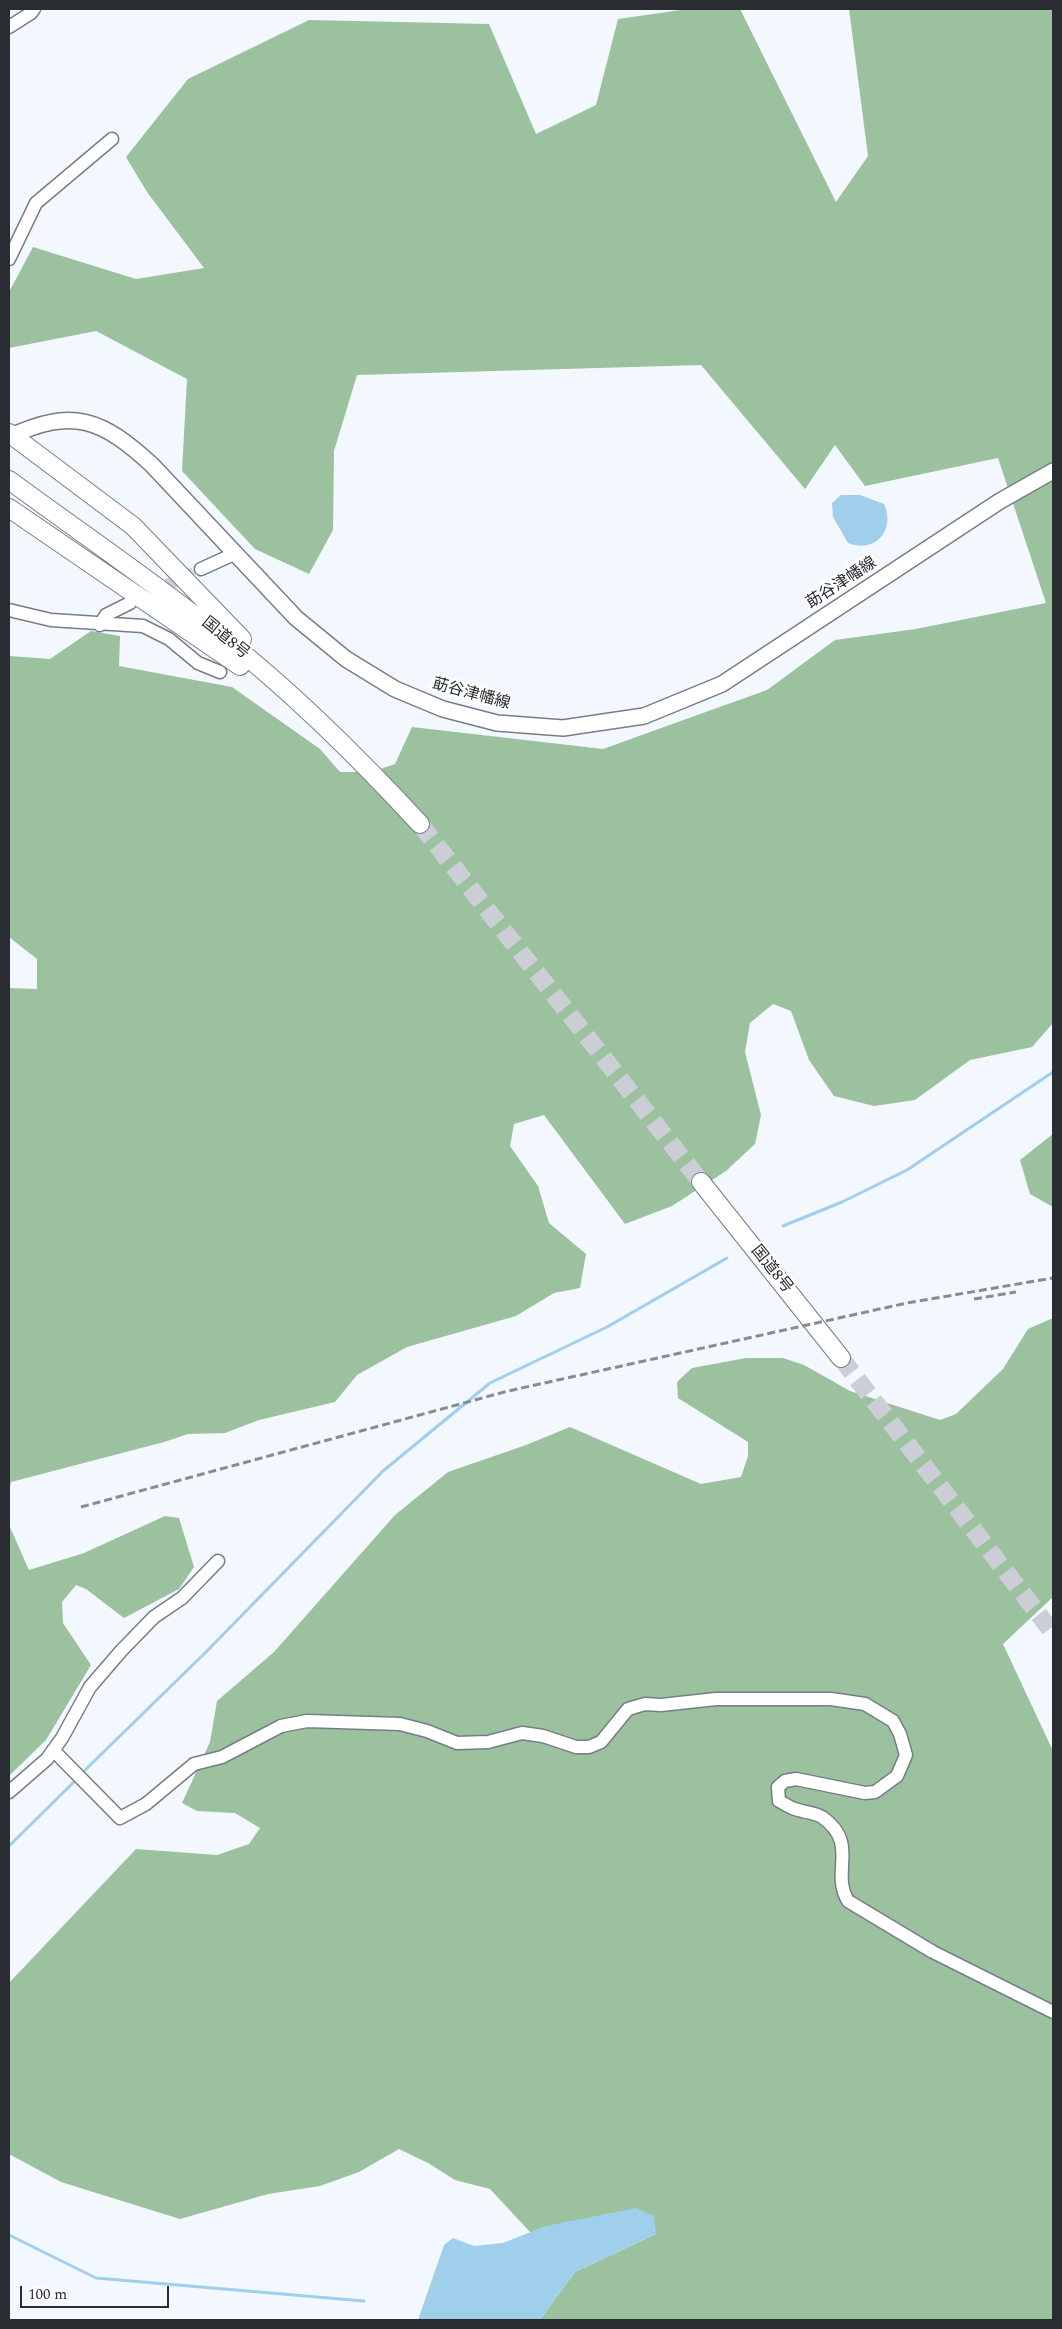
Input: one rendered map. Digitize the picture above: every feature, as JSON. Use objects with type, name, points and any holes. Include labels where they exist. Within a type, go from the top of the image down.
[{"type":"highway","points":[[10,435],[133,526],[179,572],[212,610],[258,655],[266,673]]},
{"type":"highway","name":"国道8号","points":[[9,480],[201,620],[266,673],[341,741],[420,824]]},
{"type":"highway","points":[[9,508],[209,642],[341,741]]},
{"type":"highway","name":"国道8号","points":[[701,1182],[841,1358]]},
{"type":"main road","name":"莇谷津幡線","points":[[10,435],[55,422],[79,420],[107,429],[130,444],[152,465],[296,618],[346,659],[395,690],[443,709],[497,723],[564,728],[644,716],[722,684],[1000,501],[1053,471]]},
{"type":"street","points":[[9,27],[34,9]]},
{"type":"street","points":[[9,259],[36,204],[112,139]]},
{"type":"street","points":[[201,569],[234,554]]},
{"type":"street","points":[[100,625],[106,615],[130,603]]},
{"type":"street","points":[[9,610],[51,620],[100,625],[143,626],[169,639],[198,663],[220,672]]},
{"type":"street","points":[[9,1792],[20,1784],[53,1750],[62,1738],[90,1686],[154,1617],[182,1598],[218,1562]]},
{"type":"street","points":[[53,1750],[120,1818],[146,1804],[194,1764],[222,1757],[281,1726],[307,1721],[400,1724],[427,1731],[457,1743],[488,1742],[522,1733],[543,1736],[576,1747],[589,1747],[601,1742],[628,1709],[645,1704],[661,1705],[716,1699],[831,1700],[865,1704],[893,1721],[900,1734],[906,1755],[897,1776],[875,1792],[865,1793],[796,1779],[785,1781],[778,1787],[779,1801],[792,1808],[821,1816],[833,1828],[844,1846],[841,1889],[848,1901],[933,1952],[1053,2012]]},
{"type":"green space","points":[[688,9],[740,9],[836,202],[868,156],[849,9],[1053,9],[1053,1023],[1032,1047],[970,1060],[915,1100],[874,1106],[834,1096],[809,1060],[791,1011],[773,1004],[750,1023],[745,1052],[761,1115],[755,1144],[726,1171],[672,1206],[625,1224],[544,1115],[514,1124],[510,1146],[538,1186],[549,1223],[586,1254],[580,1288],[554,1293],[516,1316],[407,1347],[357,1375],[335,1402],[259,1420],[225,1433],[188,1434],[11,1482],[9,1492],[9,988],[37,989],[37,959],[9,937],[9,656],[50,659],[91,631],[120,636],[119,666],[232,687],[320,749],[340,772],[372,772],[395,764],[412,727],[603,749],[767,690],[835,640],[916,629],[1046,603],[998,458],[865,486],[835,445],[805,489],[701,365],[357,375],[334,451],[333,530],[309,574],[255,549],[182,471],[187,379],[96,331],[9,348],[9,292],[33,247],[136,279],[204,268],[147,192],[126,157],[188,79],[309,20],[489,24],[536,134],[596,105],[618,19]]},
{"type":"green space","points":[[1053,1134],[1053,1207],[1030,1194],[1020,1160]]},
{"type":"green space","points":[[1053,1318],[1053,1597],[1003,1644],[1053,1751],[1053,2320],[540,2320],[575,2272],[656,2234],[546,2226],[531,2233],[490,2189],[455,2180],[428,2163],[399,2149],[359,2172],[320,2186],[268,2194],[180,2219],[61,2182],[9,2154],[9,1983],[136,1849],[217,1855],[249,1844],[260,1828],[235,1813],[197,1811],[182,1803],[210,1742],[217,1701],[274,1652],[395,1515],[448,1472],[526,1445],[570,1427],[701,1484],[741,1477],[748,1456],[748,1442],[678,1398],[677,1382],[692,1368],[746,1358],[783,1358],[804,1365],[850,1391],[940,1420],[956,1414],[1003,1369],[1028,1329]]},
{"type":"green space","points":[[165,1516],[179,1518],[194,1567],[179,1589],[124,1618],[86,1589],[76,1585],[62,1602],[63,1623],[91,1665],[46,1740],[9,1776],[9,1525],[29,1570],[84,1553]]},
{"type":"water","points":[[841,495],[860,495],[884,504],[887,523],[881,537],[867,545],[858,546],[848,543],[833,517],[832,503]]},
{"type":"water","points":[[636,2208],[654,2216],[656,2234],[575,2272],[540,2320],[418,2320],[444,2245],[453,2238],[474,2246],[503,2243],[546,2226]]},
{"type":"waterway","points":[[783,1226],[842,1202],[907,1170],[1053,1072]]},
{"type":"waterway","points":[[81,1774],[206,1652],[383,1471],[490,1383],[607,1327],[727,1258]]},
{"type":"waterway","points":[[9,1846],[77,1779]]},
{"type":"waterway","points":[[9,2235],[96,2278],[364,2301]]},
{"type":"tunnel","points":[[134,601],[201,569]]},
{"type":"tunnel","points":[[420,824],[701,1182]]},
{"type":"tunnel","points":[[841,1358],[1053,1633]]},
{"type":"railway","points":[[81,1507],[508,1391],[907,1303],[1053,1278]]},
{"type":"railway","points":[[974,1299],[1016,1292]]}]
